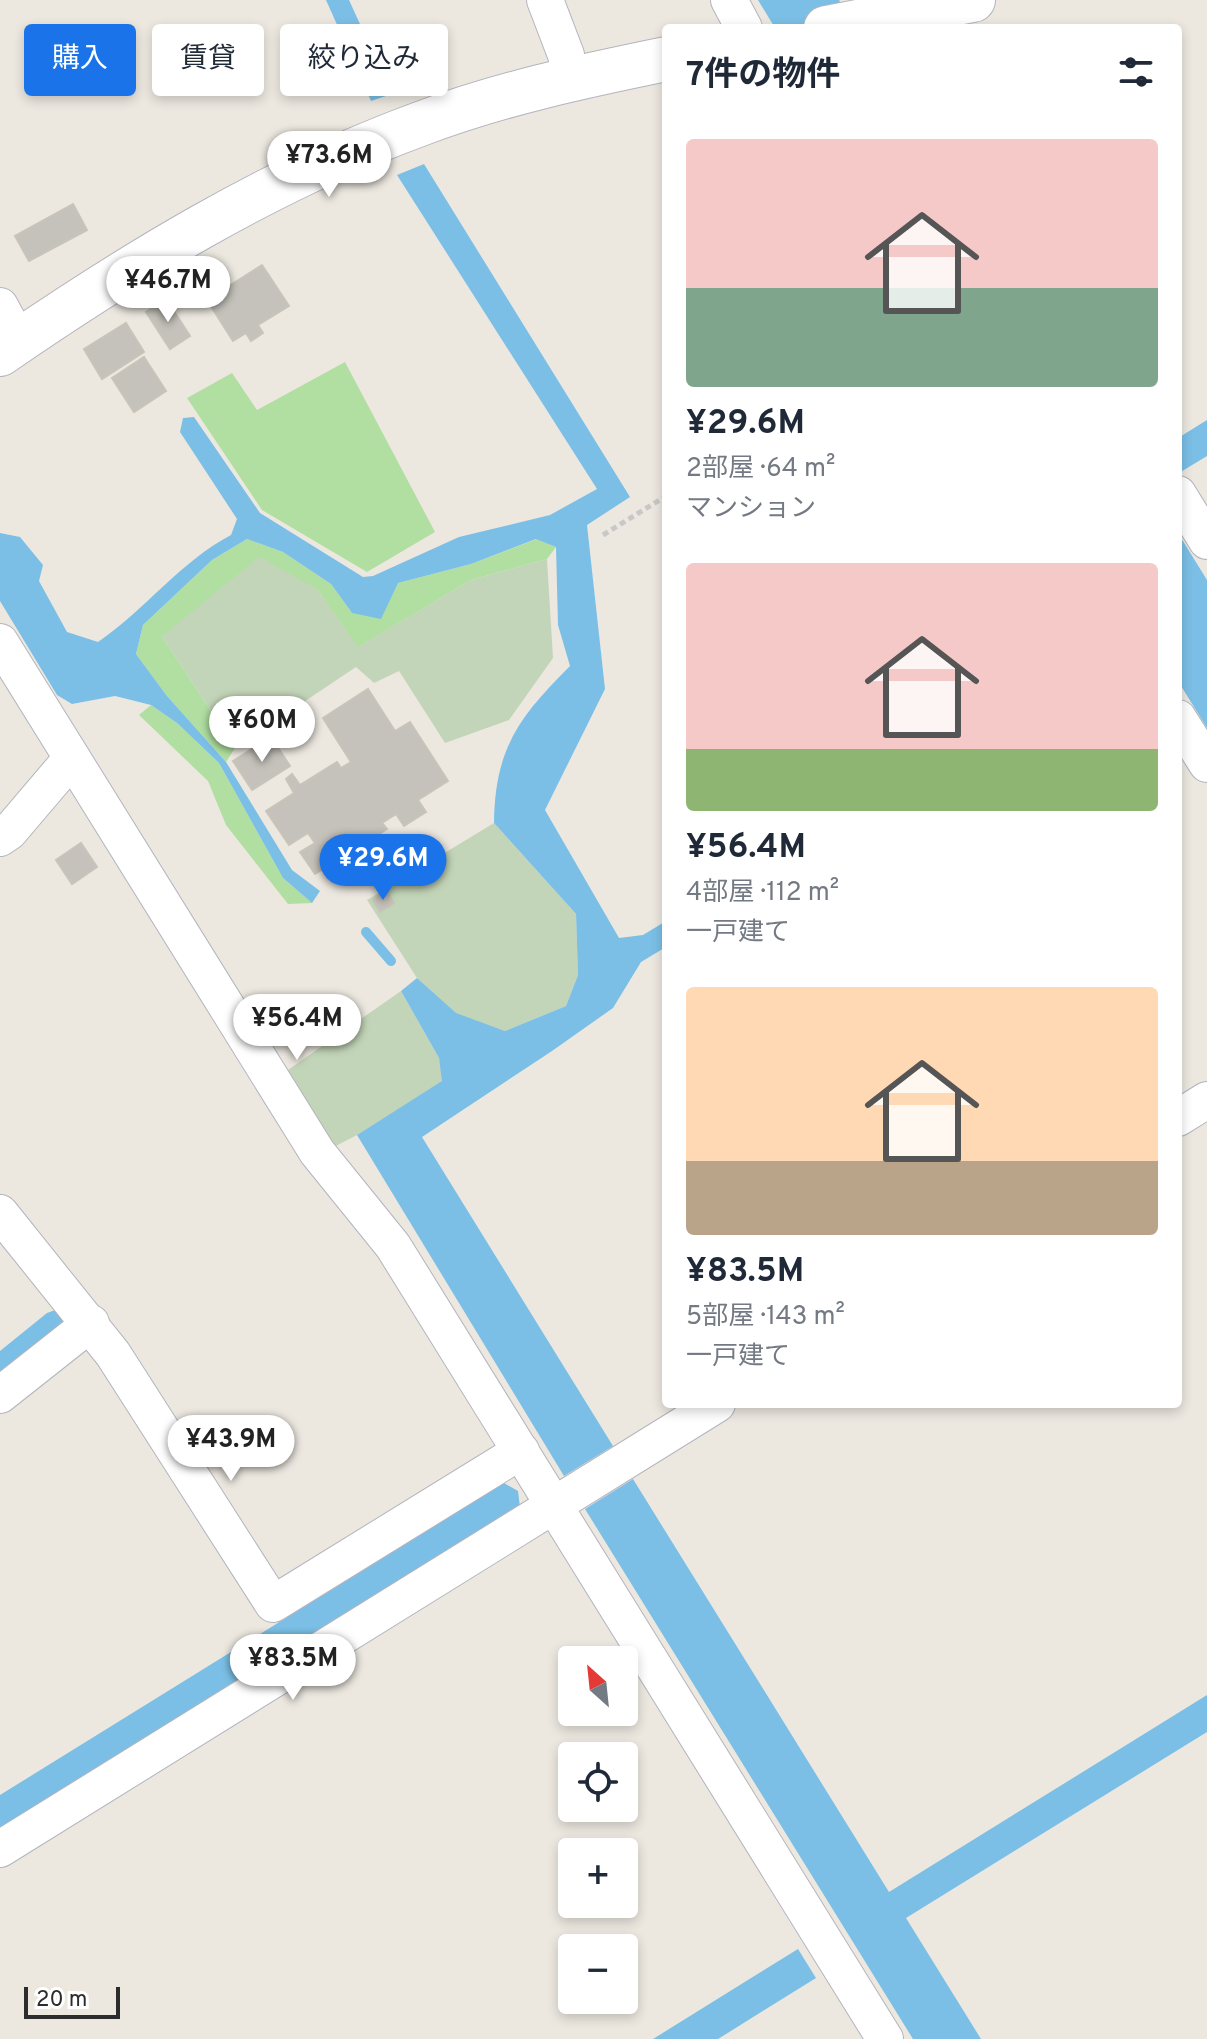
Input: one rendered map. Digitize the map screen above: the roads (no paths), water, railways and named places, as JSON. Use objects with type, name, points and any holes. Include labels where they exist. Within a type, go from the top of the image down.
[{"type":"street","points":[[545,0],[566,55],[570,78]]},
{"type":"street","points":[[729,0],[742,24]]},
{"type":"street","points":[[843,24],[973,0]]},
{"type":"street","points":[[6,334],[304,173],[420,123],[570,78],[662,60]]},
{"type":"street","points":[[1182,500],[1207,541]]},
{"type":"street","points":[[0,642],[317,1152],[393,1246],[885,2039]]},
{"type":"street","points":[[1182,724],[1207,764]]},
{"type":"street","points":[[0,838],[9,832],[72,758]]},
{"type":"street","points":[[1182,1116],[1207,1100]]},
{"type":"street","points":[[0,1213],[91,1323],[273,1604],[521,1451]]},
{"type":"street","points":[[0,1395],[91,1323]]},
{"type":"street","points":[[0,1849],[710,1408]]},
{"type":"water","points":[[326,0],[349,0],[360,24],[337,24]]},
{"type":"water","points":[[758,0],[839,0],[854,24],[773,24]]},
{"type":"water","points":[[369,96],[386,96],[371,101]]},
{"type":"water","points":[[424,164],[630,497],[587,525],[605,689],[545,810],[619,938],[643,935],[662,923],[662,949],[641,962],[613,1008],[422,1137],[613,1446],[564,1476],[357,1135],[442,1081],[439,1058],[401,991],[417,978],[456,1013],[505,1031],[566,1006],[578,975],[576,914],[494,823],[499,774],[513,736],[537,702],[570,666],[558,625],[556,547],[536,539],[471,564],[398,583],[381,619],[352,613],[331,584],[283,552],[247,539],[212,560],[143,625],[136,654],[167,696],[226,762],[292,870],[320,891],[312,903],[283,878],[219,763],[177,723],[151,705],[115,696],[72,704],[57,695],[0,601],[0,533],[20,537],[43,565],[39,581],[67,632],[98,642],[196,558],[231,535],[237,519],[180,432],[183,418],[194,417],[260,513],[363,577],[373,576],[459,537],[550,515],[597,489],[397,175]]},
{"type":"water","points":[[1207,420],[1207,456],[1182,471],[1182,436]]},
{"type":"water","points":[[1182,539],[1207,580],[1207,728],[1182,687]]},
{"type":"water","points":[[58,1309],[65,1318],[59,1326],[0,1373],[0,1351],[47,1313]]},
{"type":"water","points":[[633,1479],[889,1892],[1207,1695],[1207,1732],[906,1918],[981,2039],[913,2039],[585,1509]]},
{"type":"water","points":[[504,1483],[518,1491],[520,1507],[0,1834],[0,1795]]},
{"type":"water","points":[[798,1949],[816,1978],[718,2039],[653,2039]]},
{"type":"waterway","points":[[366,932],[391,961]]}]
